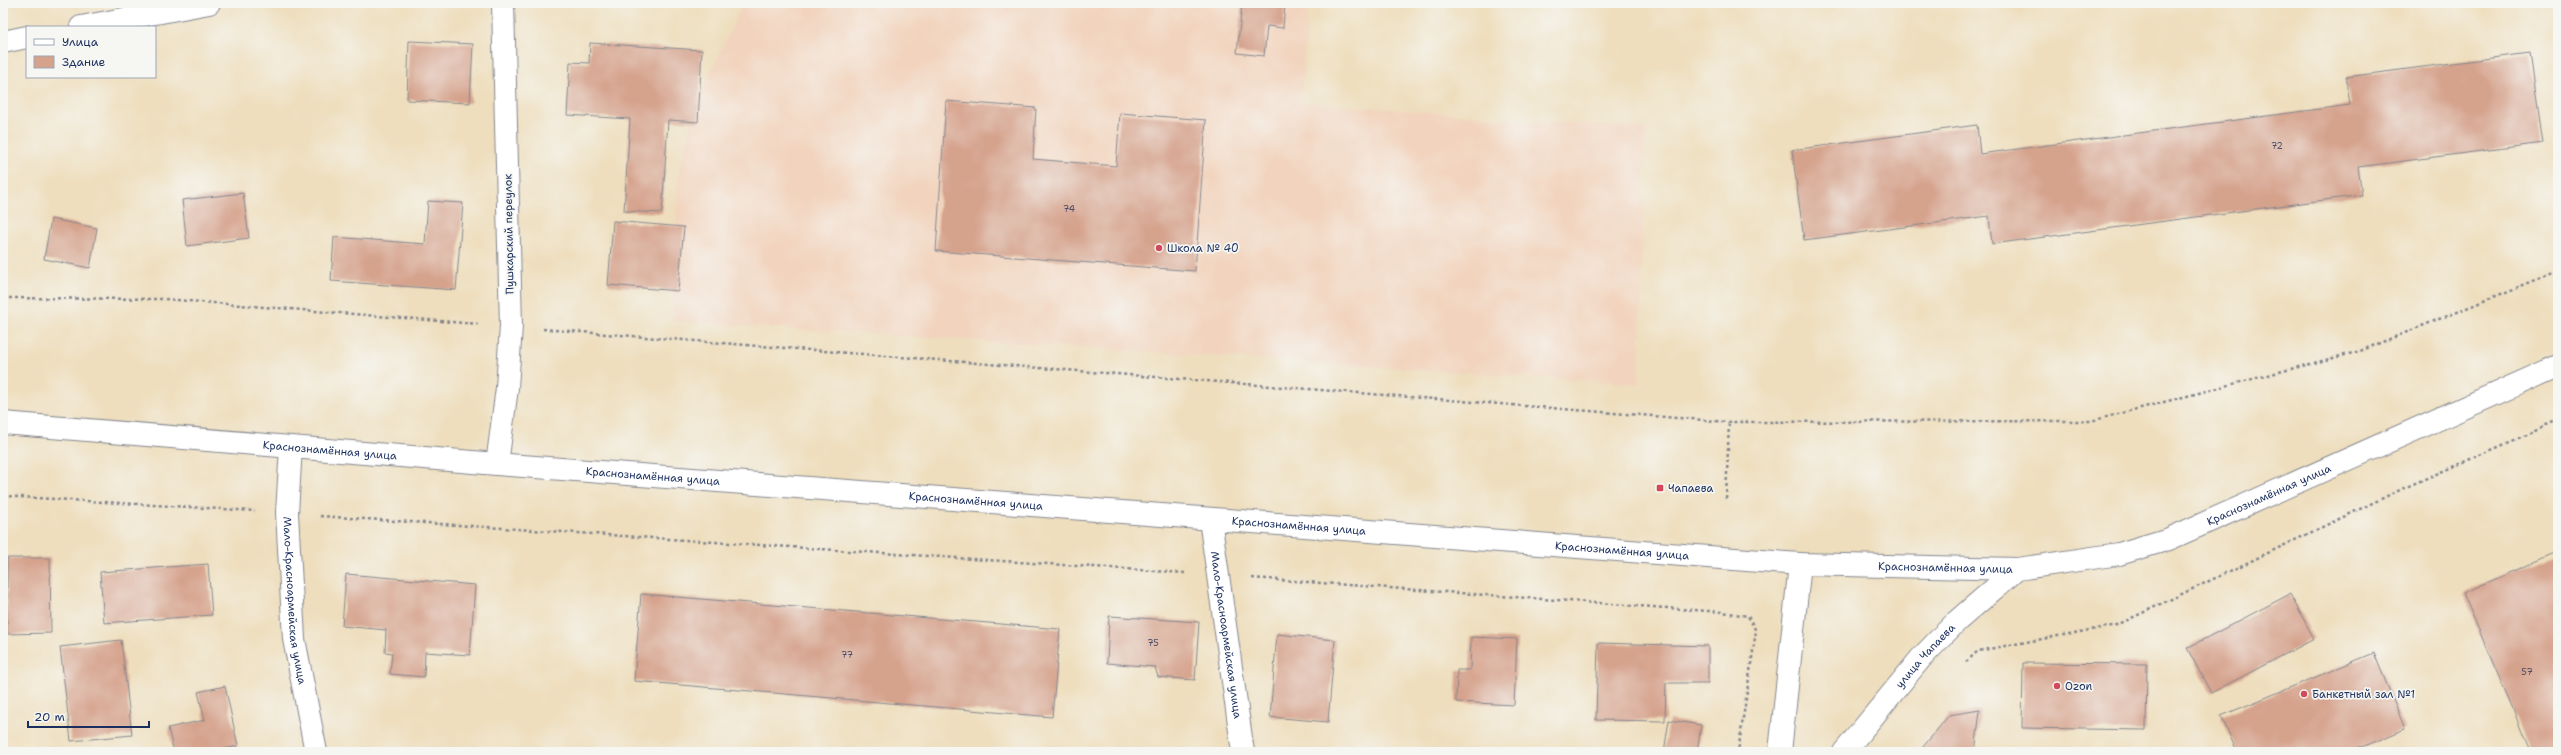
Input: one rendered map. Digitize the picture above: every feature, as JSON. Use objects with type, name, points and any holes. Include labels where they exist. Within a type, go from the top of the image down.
[{"type":"street","points":[[85,26],[209,3]]},
{"type":"street","name":"Пушкарский переулок","points":[[497,464],[507,388],[511,326],[503,3]]},
{"type":"street","points":[[3,42],[26,37]]},
{"type":"street","name":"Краснознамённая улица","points":[[3,423],[497,464],[1800,564],[2017,569],[2062,564],[2119,554],[2169,539],[2558,366]]},
{"type":"street","name":"Мало-Красноармейская улица","points":[[291,447],[287,513],[294,639],[316,752]]},
{"type":"street","name":"Мало-Красноармейская улица","points":[[1210,518],[1243,752]]},
{"type":"street","points":[[1780,752],[1800,564]]},
{"type":"street","name":"улица Чапаева","points":[[1844,752],[1921,658],[1957,621],[2017,569]]},
{"type":"path","points":[[3,298],[164,299],[1728,422],[2091,421],[2360,351],[2558,271]]},
{"type":"path","points":[[1726,499],[1728,422]]},
{"type":"path","points":[[1962,666],[1978,651],[2117,625],[2404,488],[2558,422]]},
{"type":"path","points":[[3,496],[287,513],[1218,575],[1722,612],[1748,616],[1756,631],[1738,752]]},
{"type":"shaded area","name":"Школа № 40","points":[[743,3],[1308,3],[1301,102],[1645,129],[1639,384],[672,321],[678,176],[693,110]]},
{"type":"building","points":[[1242,3],[1285,4],[1283,28],[1267,26],[1264,56],[1237,53]]},
{"type":"building","points":[[409,41],[473,44],[470,103],[407,100]]},
{"type":"building","points":[[590,43],[702,50],[698,122],[668,120],[662,213],[624,211],[630,119],[567,115],[570,62],[589,63]]},
{"type":"building","points":[[2530,53],[2543,143],[2358,167],[2362,195],[1992,244],[1989,216],[1804,240],[1792,150],[1977,125],[1980,154],[2350,105],[2346,77]]},
{"type":"building","points":[[946,101],[1036,108],[1033,159],[1116,166],[1120,113],[1206,120],[1195,271],[936,251]]},
{"type":"building","points":[[243,193],[249,238],[187,246],[182,200]]},
{"type":"building","points":[[428,201],[463,203],[456,290],[331,281],[334,237],[425,244]]},
{"type":"building","points":[[51,219],[97,228],[90,268],[44,259]]},
{"type":"building","points":[[613,221],[684,227],[678,291],[608,285]]},
{"type":"building","points":[[2558,552],[2558,752],[2531,752],[2463,593]]},
{"type":"building","points":[[7,558],[50,558],[51,633],[7,634]]},
{"type":"building","points":[[208,564],[212,615],[104,623],[100,572]]},
{"type":"building","points":[[346,574],[475,585],[470,655],[425,652],[424,677],[390,674],[392,653],[385,652],[386,630],[342,626]]},
{"type":"building","points":[[641,594],[1060,629],[1052,717],[634,681]]},
{"type":"building","points":[[2290,594],[2314,639],[2211,693],[2187,648]]},
{"type":"building","points":[[1109,616],[1199,622],[1195,680],[1158,677],[1155,667],[1107,663]]},
{"type":"building","points":[[1277,634],[1335,640],[1328,722],[1270,717]]},
{"type":"building","points":[[1471,637],[1517,639],[1514,705],[1456,702],[1457,670],[1470,670]]},
{"type":"building","points":[[121,640],[132,735],[71,741],[60,647]]},
{"type":"building","points":[[1598,643],[1708,646],[1708,683],[1666,683],[1665,721],[1596,720]]},
{"type":"building","points":[[2374,653],[2405,729],[2351,752],[2237,752],[2221,716]]},
{"type":"building","points":[[2023,663],[2147,664],[2146,730],[2022,728]]},
{"type":"building","points":[[225,686],[238,746],[210,752],[174,752],[168,728],[205,720],[198,692]]},
{"type":"building","points":[[1980,710],[1975,752],[1919,752],[1949,715]]},
{"type":"building","points":[[1669,720],[1701,725],[1697,752],[1664,752]]},
{"type":"place","name":"Школа № 40","points":[[1159,248]]},
{"type":"place","name":"Чапаева","points":[[1660,488]]},
{"type":"place","name":"Ozon","points":[[2057,686]]},
{"type":"place","name":"Банкетный зал №1","points":[[2304,694]]}]
